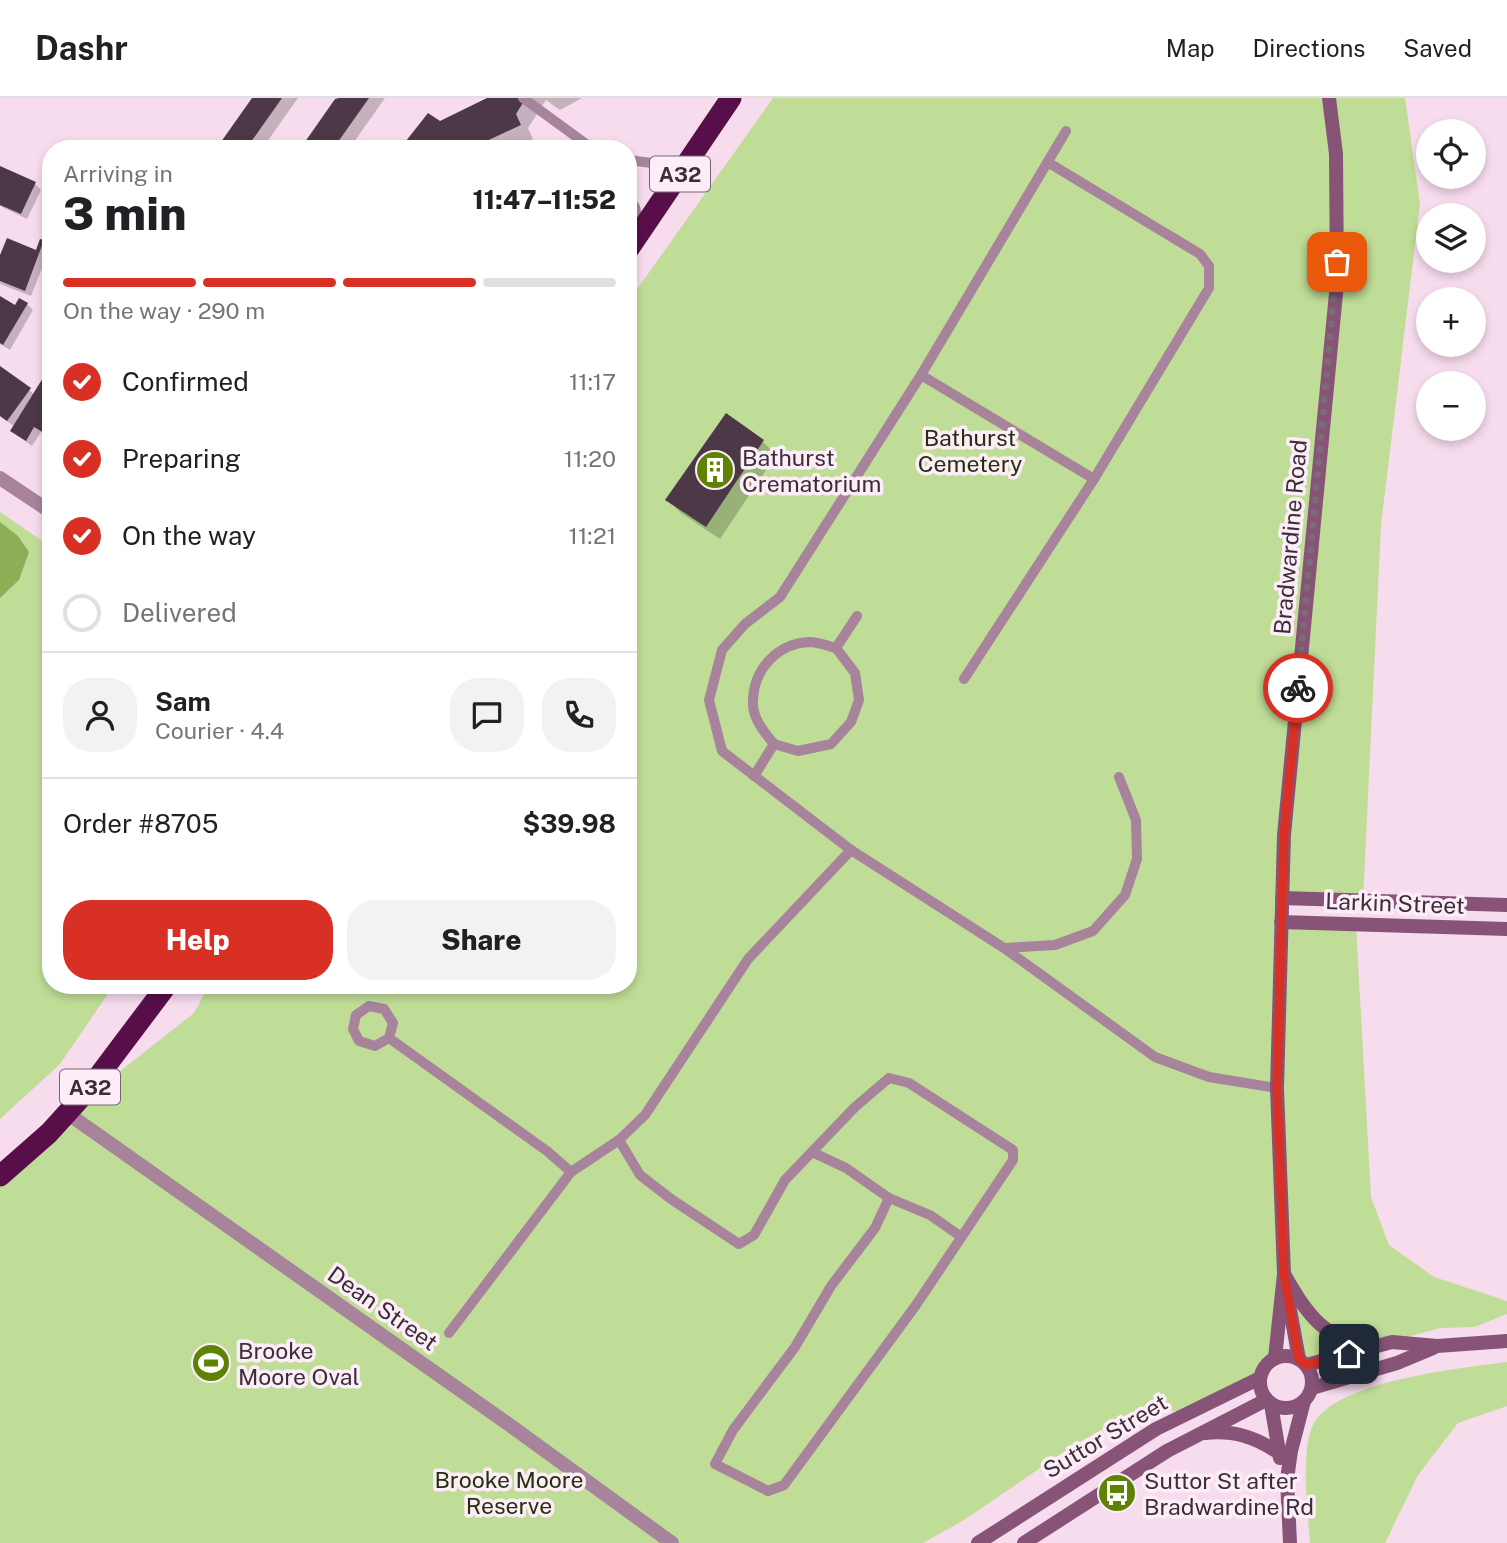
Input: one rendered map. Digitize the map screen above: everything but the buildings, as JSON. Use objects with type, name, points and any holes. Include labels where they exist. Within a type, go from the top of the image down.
[{"type":"highway","name":"A32","points":[[637,237],[731,98]]},
{"type":"highway","name":"A32","points":[[0,1176],[49,1133],[67,1113],[114,1058],[159,994]]},
{"type":"main road","name":"Bradwardine Road","points":[[1275,1358],[1284,1274],[1277,1088],[1285,821],[1337,283],[1336,154],[1329,98]]},
{"type":"main road","name":"Larkin Street","points":[[1282,898],[1507,905]]},
{"type":"main road","name":"Larkin Street","points":[[1281,922],[1507,929]]},
{"type":"main road","name":"Bradwardine Road","points":[[1284,1274],[1302,1362]]},
{"type":"main road","points":[[1284,1274],[1304,1310],[1323,1328],[1359,1344],[1392,1342],[1437,1346],[1507,1341]]},
{"type":"main road","points":[[1302,1362],[1392,1342]]},
{"type":"main road","points":[[1269,1402],[1288,1409],[1308,1395],[1437,1346]]},
{"type":"main road","points":[[1287,1479],[1269,1402],[1261,1390],[1260,1378],[1268,1363],[1275,1358],[1287,1356],[1302,1362],[1312,1376],[1291,1451],[1287,1479],[1290,1543]]},
{"type":"main road","name":"Suttor Street","points":[[978,1543],[1156,1429],[1260,1378]]},
{"type":"main road","name":"Suttor Street","points":[[1024,1543],[1125,1475],[1197,1433],[1269,1402]]},
{"type":"main road","points":[[1197,1433],[1219,1431],[1243,1434],[1279,1453]]},
{"type":"street","points":[[0,478],[42,506]]},
{"type":"street","name":"Dean Street","points":[[67,1113],[511,1426],[671,1543]]},
{"type":"lane","points":[[523,98],[581,140]]},
{"type":"lane","points":[[1066,131],[921,375],[780,597],[745,624],[722,650],[709,699],[722,751],[851,850],[1004,948],[1155,1057],[1209,1077],[1277,1088]]},
{"type":"lane","points":[[637,161],[684,168]]},
{"type":"lane","points":[[964,679],[1094,479],[1209,288],[1209,266],[1200,254],[1049,163]]},
{"type":"lane","points":[[921,375],[1094,479]]},
{"type":"lane","points":[[836,648],[857,616]]},
{"type":"lane","points":[[810,642],[836,648],[855,673],[859,700],[851,722],[831,744],[798,751],[774,744],[761,729],[752,703],[760,668],[783,649],[810,642]]},
{"type":"lane","points":[[754,776],[774,744]]},
{"type":"lane","points":[[1004,948],[1055,945],[1093,931],[1125,895],[1137,859],[1136,820],[1119,777]]},
{"type":"lane","points":[[449,1333],[571,1172],[619,1140],[645,1115],[748,959],[851,850]]},
{"type":"lane","points":[[369,1006],[384,1009],[393,1023],[389,1038],[375,1046],[359,1041],[352,1029],[356,1015],[369,1006]]},
{"type":"lane","points":[[389,1038],[547,1151],[571,1172]]},
{"type":"lane","points":[[619,1140],[640,1174],[671,1199],[739,1244],[754,1235],[785,1180],[855,1107],[889,1078],[909,1083],[1013,1150],[1013,1160],[916,1305],[784,1485],[768,1491],[715,1464],[733,1430],[795,1347],[831,1286],[875,1228],[889,1198]]},
{"type":"lane","points":[[812,1152],[846,1168],[889,1198],[930,1215],[960,1236]]},
{"type":"green space","name":"Bathurst Cemetery","points":[[773,98],[1405,98],[1420,203],[1416,203],[1416,237],[1381,525],[1363,901],[1282,898],[1281,922],[1356,924],[1371,1197],[1389,1245],[1434,1277],[1507,1301],[1507,1314],[1475,1327],[1440,1328],[1306,1365],[1285,1278],[1275,1358],[1268,1363],[1260,1378],[1187,1413],[1145,1406],[1074,1445],[964,1520],[923,1543],[0,1543],[0,1174],[67,1113],[194,1013],[204,994],[637,994],[637,289]]},
{"type":"green space","points":[[0,512],[42,541],[42,994],[108,994],[60,1064],[0,1119]]},
{"type":"green space","points":[[1507,1362],[1507,1406],[1458,1423],[1418,1475],[1385,1543],[1310,1543],[1307,1451],[1313,1425],[1325,1410],[1346,1397],[1401,1379]]},
{"type":"shaded area","points":[[0,522],[18,536],[29,552],[19,580],[0,598]]},
{"type":"way so far","points":[[1298,688],[1337,262]]},
{"type":"place","name":"Bathurst Crematorium","points":[[715,470]]},
{"type":"place","name":"Brooke Moore Oval","points":[[211,1363]]},
{"type":"place","name":"Suttor St after Bradwardine Rd","points":[[1117,1493]]},
{"type":"route","points":[[1298,688],[1284,835],[1279,977],[1277,1088],[1284,1274],[1299,1359],[1306,1365],[1349,1354]]},
{"type":"park label","name":"Brooke Moore Reserve","points":[[509,1492]]}]
